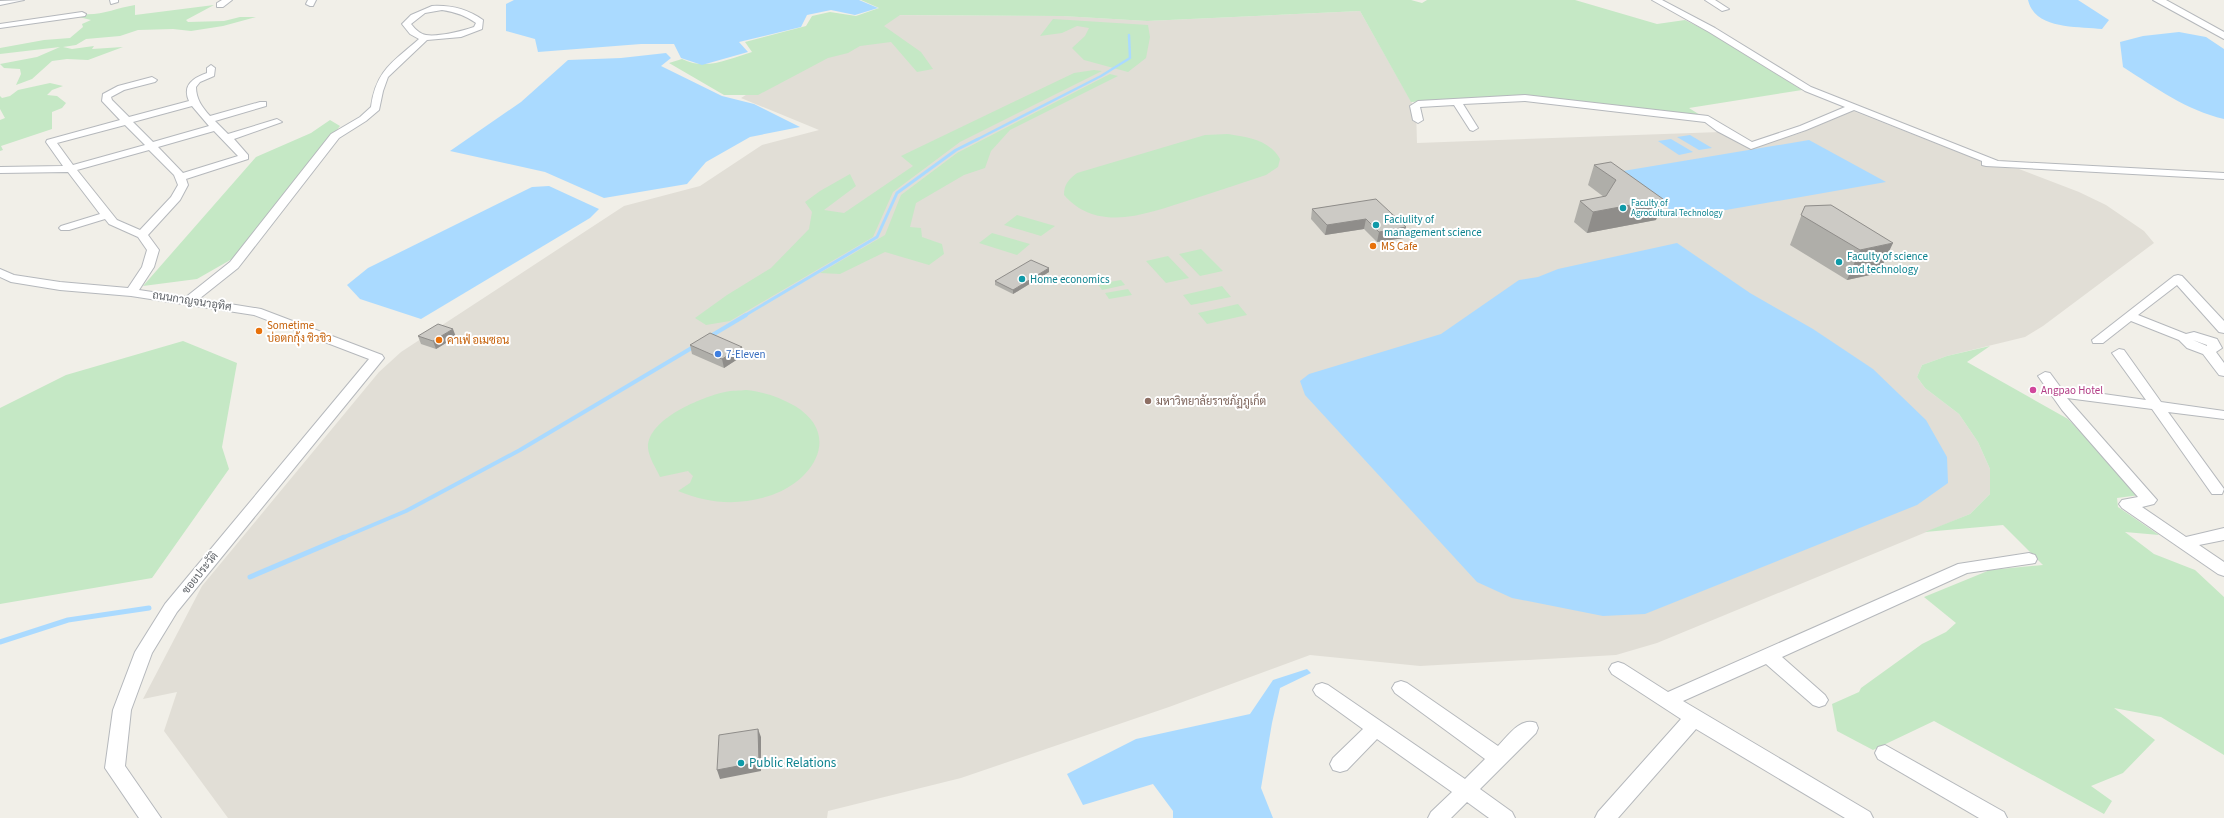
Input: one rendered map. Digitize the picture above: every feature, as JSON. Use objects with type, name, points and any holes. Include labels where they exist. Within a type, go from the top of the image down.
[{"type":"street","points":[[0,3],[20,0]]},
{"type":"street","points":[[220,5],[228,0]]},
{"type":"street","points":[[1656,0],[1712,30],[1808,89],[1990,162],[2224,176]]},
{"type":"street","points":[[1709,0],[1725,8]]},
{"type":"street","points":[[2158,0],[2224,36]]},
{"type":"street","points":[[190,300],[234,266],[335,136],[363,119],[376,108],[378,92],[384,76],[425,38],[461,34],[478,29],[480,22],[472,15],[456,9],[438,8],[419,12],[406,24],[413,32],[425,38]]},
{"type":"street","points":[[0,26],[82,14]]},
{"type":"street","points":[[180,176],[244,157],[227,138],[211,124],[195,102],[191,88],[197,80],[211,74],[211,68]]},
{"type":"street","points":[[142,235],[176,198],[183,185],[180,176],[152,145],[107,101],[106,96],[121,88],[152,80]]},
{"type":"street","points":[[1418,120],[1415,105],[1525,98],[1708,119],[1720,129],[1751,146],[1803,128],[1853,107]]},
{"type":"street","points":[[131,292],[148,267],[153,250],[142,235],[112,222],[51,142],[195,102]]},
{"type":"street","points":[[1457,102],[1473,128]]},
{"type":"street","points":[[0,170],[71,169],[152,145],[262,104]]},
{"type":"street","points":[[227,138],[277,122]]},
{"type":"street","points":[[65,228],[107,215]]},
{"type":"street","name":"ถนนกาญจนาอุทิศ","points":[[0,273],[11,278],[60,286],[131,292],[190,300],[257,312],[377,358]]},
{"type":"street","points":[[2098,340],[2178,279],[2224,329]]},
{"type":"street","points":[[2129,316],[2186,338],[2200,337],[2215,347],[2224,372]]},
{"type":"street","points":[[2119,353],[2217,490]]},
{"type":"street","name":"ซอยประวัติ","points":[[151,818],[115,768],[122,710],[144,652],[171,608],[377,358]]},
{"type":"street","points":[[2045,376],[2067,408],[2149,500],[2127,504],[2224,570]]},
{"type":"street","points":[[2056,392],[2224,415]]},
{"type":"street","points":[[2183,543],[2224,534]]},
{"type":"street","points":[[1667,700],[1964,568],[2029,559]]},
{"type":"street","points":[[1768,655],[1819,700]]},
{"type":"street","points":[[1618,669],[1694,718],[1856,816]]},
{"type":"street","points":[[1401,688],[1498,757]]},
{"type":"street","points":[[1322,690],[1375,729],[1505,818]]},
{"type":"street","points":[[1606,818],[1694,718]]},
{"type":"street","points":[[1438,818],[1529,728]]},
{"type":"street","points":[[1340,764],[1375,729]]},
{"type":"street","points":[[1885,753],[1997,818]]},
{"type":"shaded area","name":"มหาวิทยาลัยราชภัฏภูเก็ต","points":[[1360,11],[1416,110],[1417,143],[1720,132],[1749,148],[1798,134],[1853,111],[1986,163],[1998,167],[2019,169],[2079,192],[2106,205],[2144,231],[2154,243],[2043,326],[2025,337],[1947,356],[1922,365],[1917,377],[1925,388],[1959,414],[1978,442],[1990,469],[1990,494],[1970,514],[1657,643],[1616,655],[1420,666],[1310,655],[1169,707],[961,778],[828,811],[827,818],[228,818],[164,731],[177,692],[143,699],[202,586],[379,372],[401,352],[624,206],[700,186],[762,145],[819,130],[741,98],[875,15],[1062,16],[1147,21]]},
{"type":"green space","points":[[861,0],[1411,0],[1422,3],[1427,0],[1575,0],[1657,24],[1685,20],[1707,31],[1802,90],[1689,108],[1700,115],[1525,95],[1411,102],[1360,11],[1147,21],[1062,16],[900,15],[884,26],[921,52],[933,69],[917,72],[891,42],[860,46],[848,53],[828,58],[758,95],[724,95],[669,63],[682,59],[700,64],[717,63],[752,52],[745,42],[806,26],[812,16],[830,12],[856,16],[879,8]]},
{"type":"green space","points":[[135,5],[135,15],[214,5],[186,20],[188,22],[224,21],[240,17],[256,17],[223,26],[191,31],[173,29],[138,30],[120,36],[86,39],[76,45],[63,47],[72,49],[94,46],[92,49],[123,47],[88,60],[67,59],[52,61],[32,79],[16,85],[21,74],[20,69],[4,68],[0,64],[37,57],[60,47],[0,54],[0,48],[44,40],[70,38],[83,27],[82,24],[91,20],[79,17],[82,14],[102,13]]},
{"type":"green space","points":[[1053,19],[1148,25],[1150,37],[1146,58],[1128,72],[1084,60],[1072,48],[1085,36],[1089,28],[1077,26],[1062,33],[1040,36]]},
{"type":"green space","points":[[1094,70],[1102,71],[960,142],[893,192],[873,237],[730,321],[706,325],[695,318],[727,295],[771,268],[809,229],[812,212],[805,202],[820,191],[850,174],[856,186],[824,210],[844,213],[913,166],[901,156],[1074,73]]},
{"type":"green space","points":[[1110,74],[1118,76],[1010,130],[991,151],[985,168],[964,175],[916,203],[910,227],[921,228],[922,237],[942,244],[944,254],[929,265],[885,252],[840,274],[820,273],[885,235],[901,195],[957,153]]},
{"type":"green space","points":[[50,83],[63,86],[52,90],[47,95],[57,96],[66,103],[62,108],[52,112],[52,129],[1,146],[3,150],[0,151],[0,120],[5,118],[0,109],[0,96],[2,98],[10,96],[18,90]]},
{"type":"green space","points":[[330,120],[340,126],[232,259],[197,279],[143,286],[256,157],[311,133]]},
{"type":"green space","points":[[1228,134],[1243,136],[1257,140],[1264,144],[1276,153],[1280,159],[1278,167],[1266,175],[1221,190],[1143,214],[1126,217],[1109,217],[1093,214],[1078,207],[1064,195],[1068,182],[1077,173],[1205,135]]},
{"type":"green space","points":[[1017,215],[1055,226],[1041,236],[1004,225]]},
{"type":"green space","points":[[992,233],[1030,244],[1017,255],[979,243]]},
{"type":"green space","points":[[1201,249],[1223,271],[1200,276],[1179,254]]},
{"type":"green space","points":[[1168,256],[1189,278],[1166,283],[1146,261]]},
{"type":"green space","points":[[1121,280],[1125,285],[1102,290],[1098,284]]},
{"type":"green space","points":[[1222,286],[1231,297],[1191,305],[1183,295]]},
{"type":"green space","points":[[1128,289],[1132,295],[1109,299],[1105,293]]},
{"type":"green space","points":[[1238,304],[1247,315],[1207,324],[1198,313]]},
{"type":"green space","points":[[183,341],[237,363],[222,447],[229,469],[152,578],[0,604],[0,408],[66,375]]},
{"type":"green space","points":[[1990,346],[1967,362],[2068,419],[2140,495],[2117,498],[2118,507],[2159,535],[2125,532],[2154,554],[2195,570],[2224,597],[2224,755],[2161,717],[2114,708],[2155,740],[2123,773],[2091,786],[2112,801],[2104,814],[1934,721],[1873,750],[1837,731],[1832,704],[1859,692],[1861,688],[1922,644],[1946,632],[1956,623],[1924,597],[1990,570],[2043,565],[2003,525],[1925,532],[1970,514],[1990,494],[1990,469],[1978,442],[1959,414],[1925,388],[1917,377],[1922,365],[1947,356]]},
{"type":"green space","points":[[746,390],[772,395],[795,406],[809,418],[817,430],[819,443],[817,456],[810,468],[800,479],[787,488],[760,499],[725,502],[701,499],[678,491],[690,483],[693,476],[688,471],[660,477],[651,459],[648,448],[650,437],[656,428],[666,419],[690,404],[728,391]]},
{"type":"water","points":[[514,0],[859,0],[878,8],[855,15],[831,10],[807,15],[801,27],[739,42],[748,52],[702,65],[681,58],[674,44],[641,44],[538,52],[535,39],[506,31],[506,4]]},
{"type":"water","points":[[2028,0],[2078,0],[2109,20],[2102,29],[2059,25],[2048,22],[2039,17],[2032,10]]},
{"type":"water","points":[[2179,32],[2206,37],[2224,49],[2224,119],[2197,110],[2172,98],[2123,67],[2120,42],[2143,36]]},
{"type":"water","points":[[666,53],[671,58],[661,66],[722,96],[754,104],[800,127],[750,137],[706,162],[687,184],[604,198],[545,172],[450,151],[521,102],[568,60],[621,58]]},
{"type":"water","points":[[1690,135],[1712,148],[1699,150],[1677,137]]},
{"type":"water","points":[[1671,139],[1693,152],[1679,155],[1658,141]]},
{"type":"water","points":[[1809,140],[1886,182],[1686,217],[1676,214],[1617,172]]},
{"type":"water","points":[[549,186],[599,209],[590,218],[421,319],[360,299],[347,285],[368,268],[532,187]]},
{"type":"water","points":[[1677,243],[1750,293],[1813,329],[1873,369],[1926,420],[1947,457],[1948,483],[1917,505],[1645,614],[1603,616],[1512,598],[1477,582],[1305,395],[1300,381],[1309,374],[1441,334],[1519,280],[1538,277],[1558,269]]},
{"type":"water","points":[[1307,669],[1311,673],[1280,688],[1272,723],[1261,788],[1273,818],[1173,818],[1173,811],[1153,784],[1083,805],[1067,774],[1136,739],[1250,714],[1273,680]]},
{"type":"building","points":[[1611,162],[1663,199],[1593,212],[1580,201],[1606,196],[1616,180],[1594,165]]},
{"type":"building","points":[[1376,199],[1406,227],[1379,232],[1366,219],[1327,225],[1312,209]]},
{"type":"building","points":[[1831,205],[1893,243],[1860,250],[1801,215],[1805,206]]},
{"type":"building","name":"Home economics","points":[[1031,260],[1049,268],[1013,290],[995,281]]},
{"type":"building","points":[[438,324],[453,329],[433,341],[418,336]]},
{"type":"building","points":[[710,333],[742,347],[722,359],[690,345]]},
{"type":"building","name":"Public Relations","points":[[758,729],[759,762],[717,770],[719,735]]},
{"type":"waterway","points":[[976,140],[1101,76],[1130,58],[1129,35]]},
{"type":"waterway","points":[[744,316],[877,237],[897,193],[956,150],[976,140]]},
{"type":"waterway","points":[[709,337],[746,315]]},
{"type":"waterway","points":[[342,538],[406,511],[520,450],[695,346]]},
{"type":"waterway","points":[[250,577],[344,537]]},
{"type":"waterway","points":[[0,642],[68,620],[149,608]]},
{"type":"place","name":"Faculty of Agrocultural Technology","points":[[1623,208]]},
{"type":"place","name":"Faciulity of management science","points":[[1376,225]]},
{"type":"place","name":"MS Cafe","points":[[1373,246]]},
{"type":"place","name":"Faculty of science and technology","points":[[1839,262]]},
{"type":"place","name":"Home economics","points":[[1022,279]]},
{"type":"place","name":"Sometime บ่อตกกุ้ง ชิวชิว","points":[[259,331]]},
{"type":"place","name":"คาเฟ่ อเมซอน","points":[[439,340]]},
{"type":"place","name":"7-Eleven","points":[[718,354]]},
{"type":"place","name":"Angpao Hotel","points":[[2033,390]]},
{"type":"place","name":"มหาวิทยาลัยราชภัฏภูเก็ต","points":[[1148,401]]},
{"type":"place","name":"Public Relations","points":[[741,763]]}]
